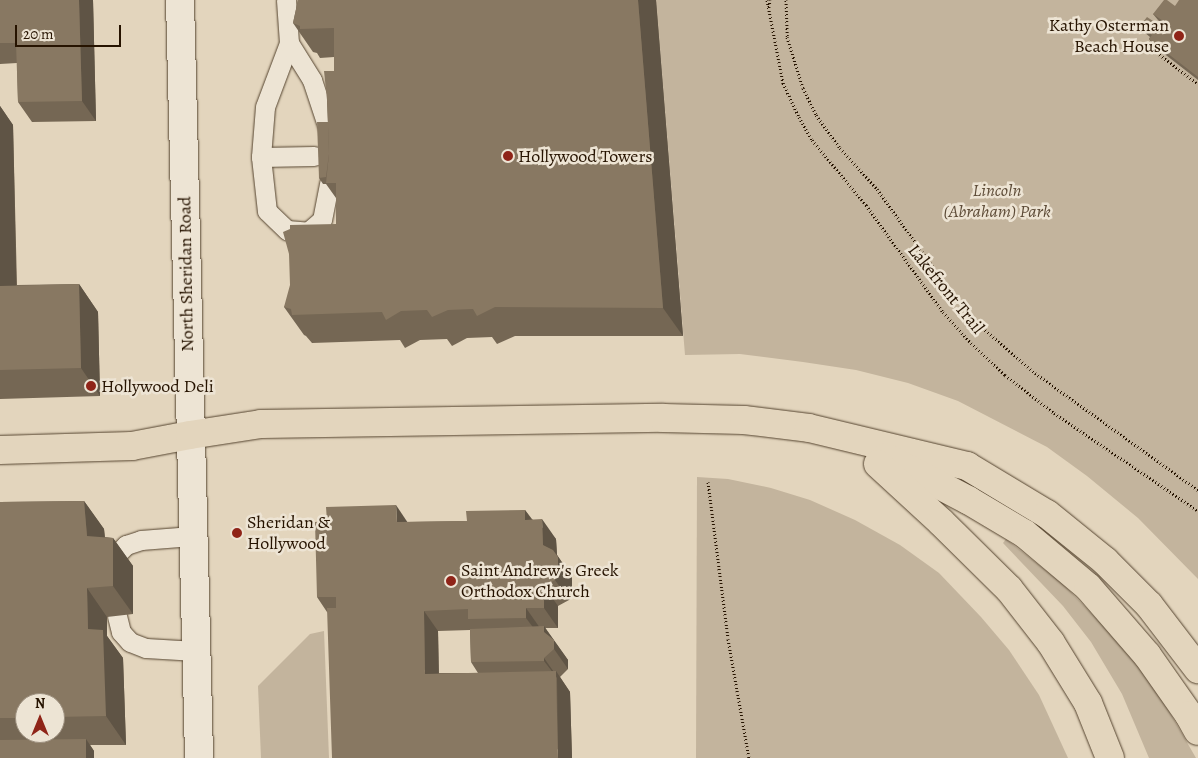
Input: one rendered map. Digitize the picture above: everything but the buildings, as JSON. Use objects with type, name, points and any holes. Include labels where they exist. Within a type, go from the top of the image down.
[{"type":"main road","name":"North Sheridan Road","points":[[180,0],[199,758]]},
{"type":"main road","points":[[0,450],[132,446],[261,424],[663,418],[762,422],[809,428],[852,440],[967,466],[1047,514],[1105,561],[1149,605],[1198,669]]},
{"type":"main road","points":[[852,440],[968,500],[1024,534],[1088,587],[1146,655],[1189,715],[1198,732]]},
{"type":"main road","points":[[852,440],[941,522],[1009,589],[1051,642],[1088,703],[1110,758]]},
{"type":"lane","points":[[286,0],[289,43],[265,107],[261,157],[267,211],[287,230],[308,232],[322,220],[329,183]]},
{"type":"lane","points":[[289,43],[312,80],[328,128]]},
{"type":"lane","points":[[261,157],[314,156]]},
{"type":"lane","points":[[116,565],[117,554],[126,545],[141,540],[192,536]]},
{"type":"lane","points":[[117,616],[121,632],[130,642],[146,648],[196,651]]},
{"type":"path","name":"Lakefront Trail","points":[[768,0],[783,83],[807,132],[866,204],[943,312],[971,343],[1005,375],[1054,414],[1198,511]]},
{"type":"path","name":"Lakefront Trail","points":[[786,0],[787,38],[803,88],[816,115],[877,189],[951,292],[977,323],[1035,373],[1198,490]]},
{"type":"path","points":[[1151,48],[1198,84]]},
{"type":"path","points":[[708,482],[728,639],[749,758]]},
{"type":"green space","name":"Lincoln (Abraham) Park","points":[[656,0],[1198,0],[1198,579],[1138,518],[1087,476],[1047,447],[958,401],[908,383],[856,370],[740,354],[685,355]]},
{"type":"green space","points":[[697,477],[728,479],[771,488],[810,500],[855,520],[900,545],[939,573],[1009,650],[1039,695],[1068,758],[696,758]]},
{"type":"green space","points":[[1006,539],[1063,584],[1118,641],[1158,692],[1196,758],[1149,758],[1122,694],[1091,642],[1063,606],[1003,543]]},
{"type":"green space","points":[[324,631],[329,758],[261,758],[258,686],[310,634]]},
{"type":"place","name":"Kathy Osterman Beach House","points":[[1179,36]]},
{"type":"place","name":"Hollywood Towers","points":[[508,156]]},
{"type":"place","name":"Hollywood Deli","points":[[91,386]]},
{"type":"place","name":"Sheridan & Hollywood","points":[[237,533]]},
{"type":"place","name":"Saint Andrew's Greek Orthodox Church","points":[[451,581]]}]
